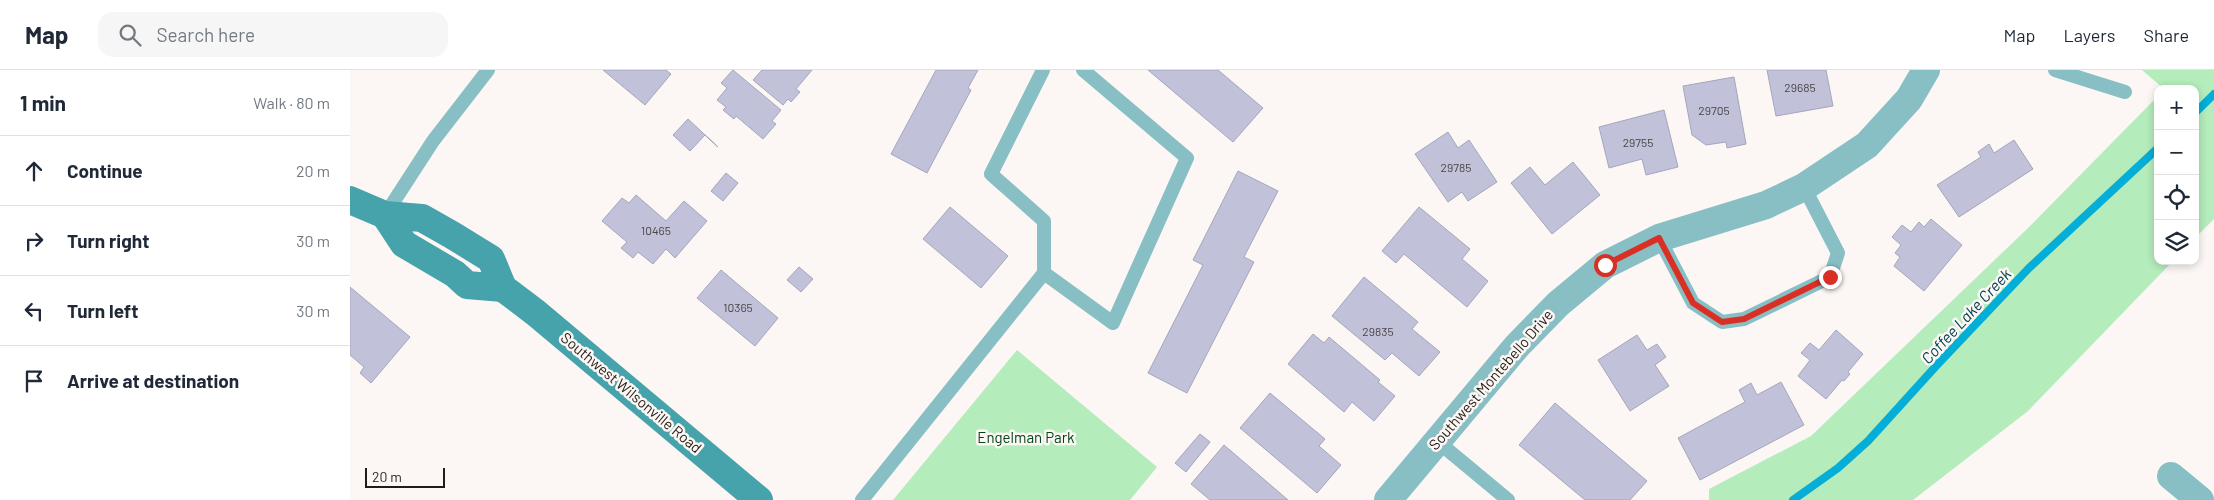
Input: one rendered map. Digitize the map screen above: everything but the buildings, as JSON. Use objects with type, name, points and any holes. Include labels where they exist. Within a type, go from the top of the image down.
[{"type":"main road","name":"Southwest Wilsonville Road","points":[[350,200],[385,215],[422,218],[491,259],[503,288],[759,500]]},
{"type":"street","name":"Southwest Montebello Drive","points":[[1388,500],[1517,346],[1558,304],[1605,265],[1659,238],[1766,205],[1804,187],[1867,145],[1909,99],[1926,70]]},
{"type":"street","points":[[2171,476],[2200,500]]},
{"type":"lane","points":[[385,215],[433,141],[488,70]]},
{"type":"lane","points":[[862,500],[1044,273],[1044,221],[991,174],[1043,70]]},
{"type":"lane","points":[[1044,273],[1113,323],[1187,158],[1083,70]]},
{"type":"lane","points":[[2055,70],[2125,92]]},
{"type":"lane","points":[[1659,238],[1693,303],[1722,322],[1744,319],[1830,277],[1838,253],[1804,187]]},
{"type":"lane","points":[[1437,441],[1508,500]]},
{"type":"green space","points":[[2142,70],[2214,70],[2214,219],[2199,234],[2199,85],[2159,85]]},
{"type":"green space","points":[[2154,100],[2154,265],[2169,265],[2028,411],[1913,500],[1709,500],[1709,489],[1811,436],[2027,229]]},
{"type":"green space","name":"Engelman Park","points":[[1017,350],[1157,467],[1130,500],[893,500]]},
{"type":"waterway","name":"Coffee Lake Creek","points":[[2199,109],[2214,94]]},
{"type":"waterway","name":"Coffee Lake Creek","points":[[1793,500],[1838,468],[1868,441],[2029,268],[2154,152]]},
{"type":"route","points":[[1605,265],[1659,238],[1693,303],[1722,322],[1744,319],[1830,277]]}]
